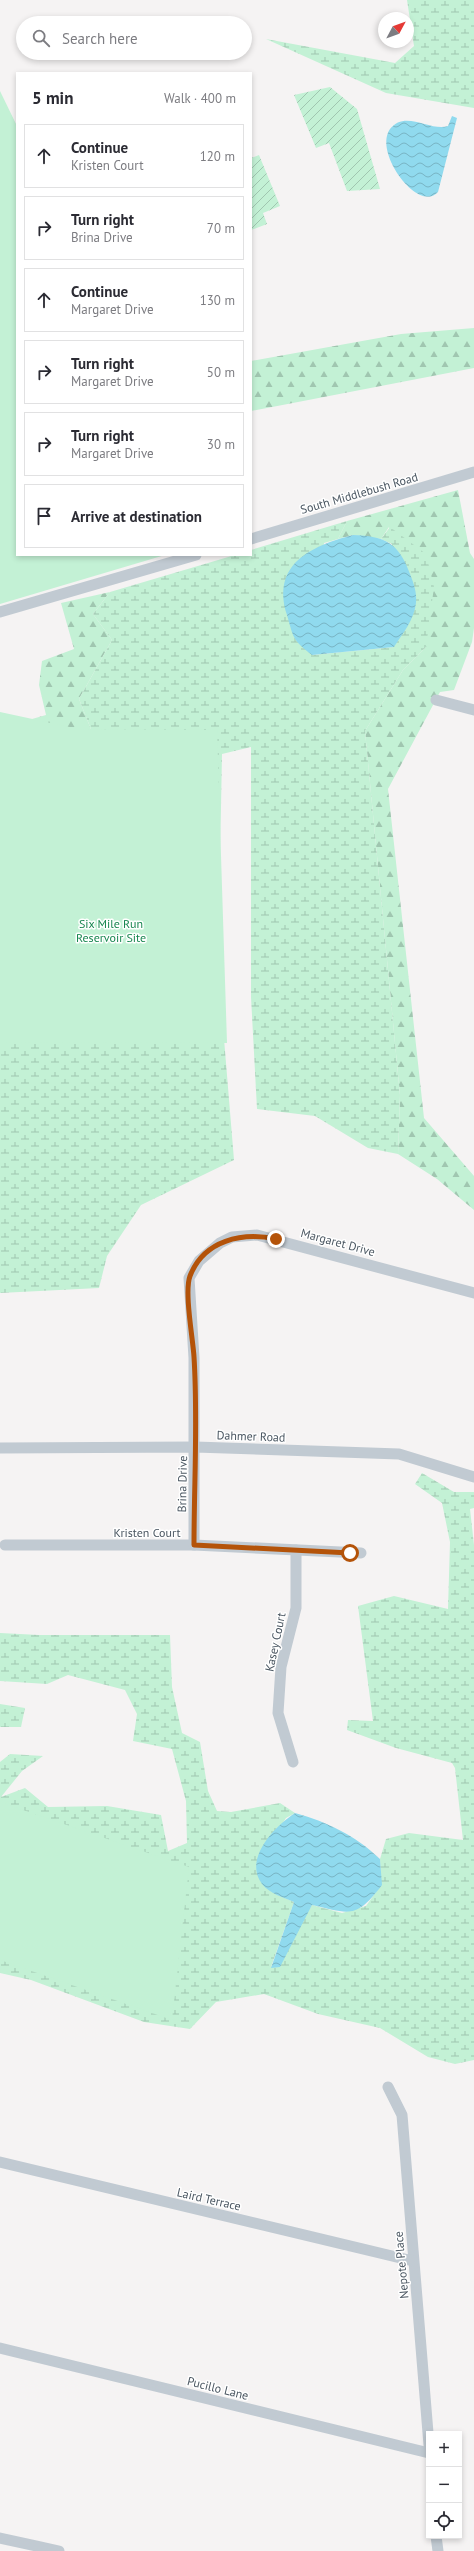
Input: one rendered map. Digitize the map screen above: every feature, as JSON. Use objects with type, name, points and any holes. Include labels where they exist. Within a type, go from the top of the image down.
[{"type":"street","name":"South Middlebush Road","points":[[252,538],[474,472]]},
{"type":"street","points":[[0,612],[193,556]]},
{"type":"street","points":[[436,700],[474,710]]},
{"type":"street","name":"Margaret Drive","points":[[195,1447],[194,1358],[189,1278],[199,1261],[220,1243],[232,1237],[263,1236],[474,1293]]},
{"type":"street","name":"Dahmer Road","points":[[0,1448],[195,1447],[399,1454],[474,1477]]},
{"type":"street","name":"Brina Drive","points":[[194,1545],[195,1447]]},
{"type":"street","name":"Kristen Court","points":[[5,1545],[194,1545],[361,1553]]},
{"type":"street","name":"Kasey Court","points":[[293,1762],[278,1713],[281,1667],[296,1608],[296,1550]]},
{"type":"street","name":"Nepote Place","points":[[388,2087],[402,2115],[428,2431]]},
{"type":"street","name":"Laird Terrace","points":[[0,2162],[413,2261]]},
{"type":"street","name":"Pucillo Lane","points":[[0,2348],[426,2452]]},
{"type":"street","points":[[0,2538],[59,2551]]},
{"type":"street","points":[[436,2539],[438,2551]]},
{"type":"green space","points":[[407,0],[474,0],[474,108],[386,93],[266,39],[395,63],[412,48],[414,48],[414,12],[409,12]]},
{"type":"green space","points":[[330,87],[357,109],[380,189],[347,191],[329,143],[316,148],[294,95]]},
{"type":"green space","points":[[0,91],[16,124],[16,556],[162,556],[0,604]]},
{"type":"green space","points":[[259,155],[280,206],[263,213],[267,224],[252,230],[252,158]]},
{"type":"green space","points":[[474,328],[474,368],[252,411],[252,361],[401,334]]},
{"type":"green space","points":[[458,490],[470,553],[474,559],[474,628],[472,642],[454,690],[440,692],[388,789],[424,1118],[474,1176],[474,1210],[437,1179],[398,1154],[400,1095],[365,731],[403,670],[426,647],[389,527],[381,539],[353,535],[338,539],[347,521]]},
{"type":"green space","points":[[347,521],[338,539],[324,543],[312,655],[394,647],[392,544],[381,539],[390,527],[426,554],[434,587],[426,647],[403,670],[365,731],[400,1095],[398,1154],[368,1148],[315,1116],[257,1109],[251,997],[251,747],[222,754],[218,966],[234,1160],[141,1205],[107,1256],[99,1288],[0,1293],[0,843],[100,752],[79,699],[112,640],[93,614],[110,592],[232,556],[252,556],[252,550]]},
{"type":"green space","points":[[110,592],[93,614],[112,640],[79,699],[100,752],[4,727],[46,715],[39,685],[42,661],[74,649],[61,603]]},
{"type":"green space","name":"Six Mile Run Reservoir Site","points":[[0,712],[79,729],[217,730],[227,1043],[0,1042]]},
{"type":"green space","points":[[422,1473],[454,1492],[474,1492],[474,1508],[470,1509],[474,1545],[474,2060],[455,2064],[428,2057],[380,2028],[318,2014],[264,1994],[216,2002],[190,2029],[144,2022],[31,1980],[0,1973],[0,1762],[10,1754],[43,1756],[22,1771],[1,1797],[25,1788],[48,1807],[107,1806],[161,1815],[168,1851],[187,1843],[186,1801],[172,1749],[133,1741],[137,1714],[125,1690],[68,1675],[47,1684],[0,1681],[0,1633],[39,1635],[170,1635],[172,1687],[182,1733],[200,1742],[208,1791],[217,1811],[231,1812],[280,1803],[295,1813],[286,1818],[257,1864],[265,1885],[273,1892],[294,1902],[271,1967],[312,1905],[342,1913],[366,1906],[381,1885],[380,1859],[386,1839],[409,1833],[463,1840],[455,1768],[452,1763],[396,1748],[347,1730],[348,1720],[373,1721],[358,1606],[394,1596],[448,1609],[450,1542],[442,1503],[415,1484]]},
{"type":"green space","points":[[0,1704],[25,1708],[21,1727],[0,1727]]},
{"type":"green space","points":[[0,1802],[189,1867],[172,2020],[0,1960]]},
{"type":"water","points":[[452,116],[457,118],[438,192],[430,197],[420,195],[400,178],[393,165],[388,152],[386,140],[390,129],[396,123],[403,121],[418,122],[441,127],[448,126]]},
{"type":"water","points":[[353,535],[374,537],[389,543],[396,548],[406,563],[416,592],[416,603],[413,615],[408,626],[394,647],[312,655],[297,642],[293,634],[287,615],[284,597],[285,583],[290,570],[298,560],[309,552],[323,545]]},
{"type":"water","points":[[295,1813],[340,1830],[361,1843],[380,1859],[382,1885],[366,1904],[359,1909],[352,1911],[344,1912],[312,1905],[280,1967],[271,1968],[294,1902],[277,1895],[262,1884],[257,1874],[256,1864],[264,1844],[279,1826]]},
{"type":"route","points":[[276,1239],[257,1235],[232,1237],[209,1251],[193,1269],[189,1278],[188,1292],[194,1358],[194,1545],[350,1553]]}]
